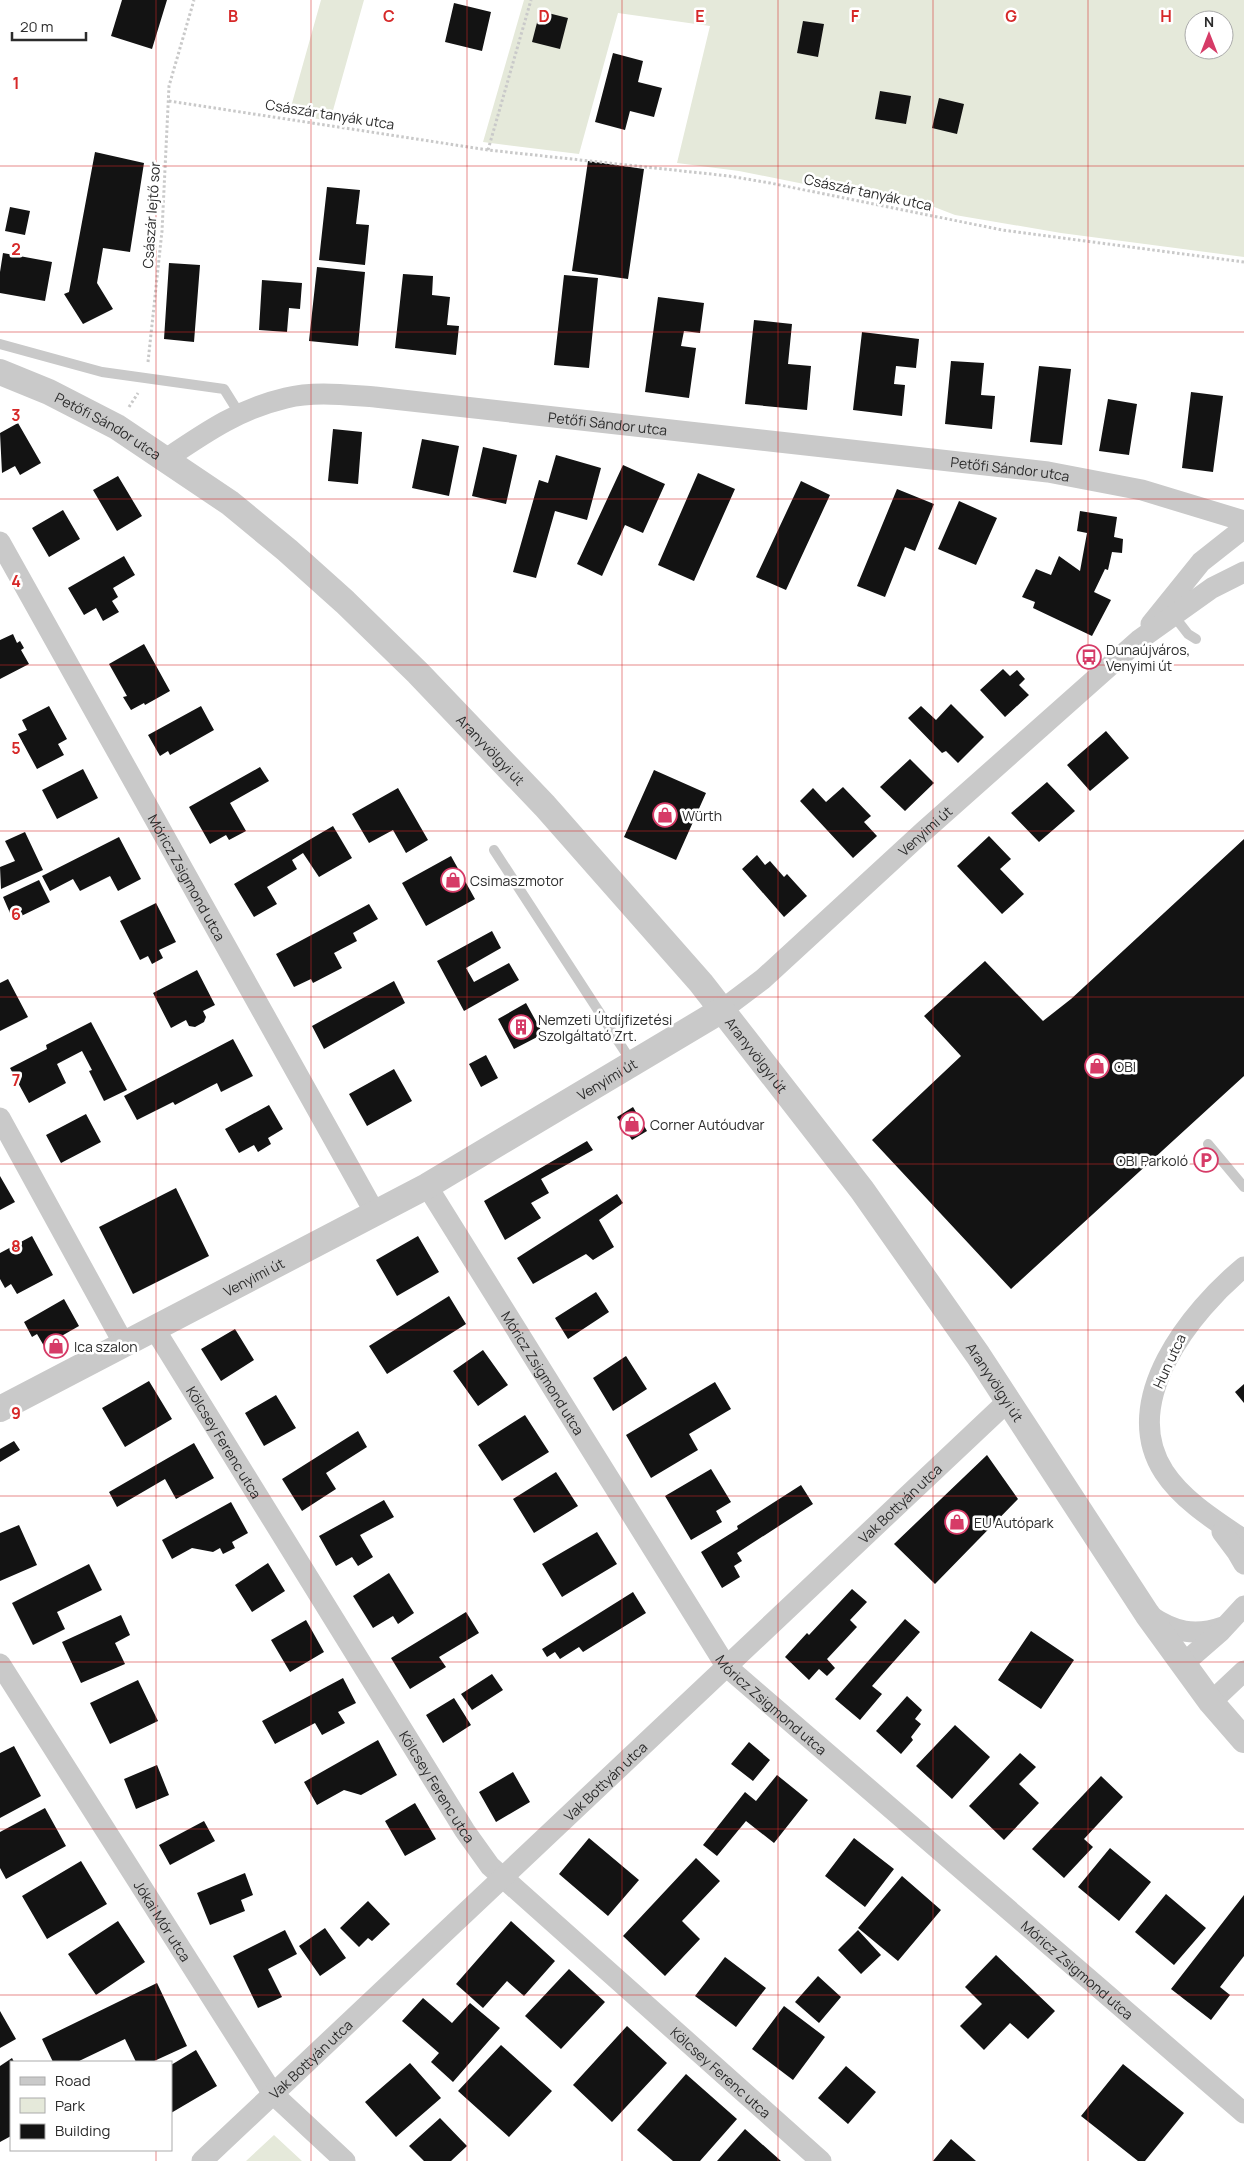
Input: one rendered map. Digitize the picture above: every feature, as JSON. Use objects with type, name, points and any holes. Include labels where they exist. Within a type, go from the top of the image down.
[{"type":"street","name":"Petőfi Sándor utca","points":[[0,372],[48,392],[117,426],[166,459],[239,413],[287,397],[325,394],[385,398],[1048,472],[1142,490],[1244,521]]},
{"type":"street","name":"Aranyvölgyi út","points":[[166,459],[230,503],[287,550],[418,673],[545,806],[701,983],[862,1190],[978,1355],[1147,1614],[1212,1702],[1244,1740]]},
{"type":"street","name":"Venyimi út","points":[[1138,640],[1201,562],[1244,528]]},
{"type":"street","name":"Móricz Zsigmond utca","points":[[0,542],[375,1213]]},
{"type":"street","name":"Venyimi út","points":[[0,1410],[427,1186],[722,1010],[769,973],[924,831],[1138,640],[1212,588],[1244,572]]},
{"type":"street","points":[[0,1118],[124,1344]]},
{"type":"street","name":"Móricz Zsigmond utca","points":[[427,1186],[726,1666],[1244,2113]]},
{"type":"street","name":"Hun utca","points":[[1244,1267],[1205,1303],[1185,1328],[1170,1352],[1159,1377],[1153,1398],[1150,1421],[1150,1440],[1160,1464],[1174,1485],[1209,1516],[1244,1540]]},
{"type":"street","name":"Kölcsey Ferenc utca","points":[[154,1328],[465,1831],[490,1866],[821,2161]]},
{"type":"street","name":"Vak Bottyán utca","points":[[202,2161],[1008,1401]]},
{"type":"street","name":"Hun utca","points":[[1209,1516],[1244,1564]]},
{"type":"street","points":[[1183,1664],[1244,1606]]},
{"type":"street","points":[[1147,1614],[1163,1625],[1178,1631],[1206,1633],[1224,1627]]},
{"type":"street","name":"Jókai Mór utca","points":[[0,1664],[273,2094],[345,2161]]},
{"type":"street","points":[[1212,1702],[1244,1671]]},
{"type":"lane","points":[[0,344],[102,372],[224,389],[239,413]]},
{"type":"lane","points":[[1174,616],[1188,634],[1196,639]]},
{"type":"lane","points":[[494,850],[634,1064]]},
{"type":"lane","points":[[1208,1144],[1244,1187]]},
{"type":"path","name":"Császár lejtő sor","points":[[117,426],[146,379],[162,231],[169,86],[194,0]]},
{"type":"path","points":[[488,150],[531,0]]},
{"type":"path","name":"Császár tanyák utca","points":[[169,101],[488,150],[729,176],[1002,230],[1244,262]]},
{"type":"green space","points":[[321,0],[364,0],[330,121],[289,114]]},
{"type":"green space","points":[[524,0],[1244,0],[1244,257],[1061,233],[955,215],[911,198],[819,187],[739,171],[677,163],[710,26],[618,13],[579,154],[483,142]]},
{"type":"green space","points":[[274,2135],[302,2161],[246,2161]]},
{"type":"building","points":[[122,0],[167,0],[152,49],[111,36]]},
{"type":"building","points":[[454,3],[491,12],[482,51],[445,42]]},
{"type":"building","points":[[540,11],[568,18],[560,49],[532,42]]},
{"type":"building","points":[[803,21],[824,24],[818,57],[797,53]]},
{"type":"building","points":[[613,53],[643,61],[638,82],[662,88],[654,117],[630,111],[625,130],[595,122]]},
{"type":"building","points":[[880,91],[911,96],[906,124],[875,119]]},
{"type":"building","points":[[939,98],[964,104],[957,134],[932,128]]},
{"type":"building","points":[[95,152],[144,163],[130,252],[103,248],[97,283],[113,309],[83,324],[64,294],[69,292]]},
{"type":"building","points":[[588,161],[644,169],[628,279],[572,271]]},
{"type":"building","points":[[327,187],[360,190],[356,224],[369,225],[365,265],[319,260]]},
{"type":"building","points":[[10,207],[30,211],[25,235],[5,231]]},
{"type":"building","points":[[3,253],[52,262],[45,301],[0,293],[0,272]]},
{"type":"building","points":[[169,263],[200,265],[194,342],[164,339]]},
{"type":"building","points":[[317,267],[365,272],[358,346],[309,341]]},
{"type":"building","points":[[403,274],[433,276],[432,295],[450,297],[447,325],[459,326],[456,355],[395,348]]},
{"type":"building","points":[[564,275],[598,278],[589,368],[554,365]]},
{"type":"building","points":[[262,280],[302,283],[300,309],[289,308],[287,332],[259,330]]},
{"type":"building","points":[[658,297],[704,303],[700,333],[684,331],[681,346],[696,348],[689,398],[645,392]]},
{"type":"building","points":[[754,320],[792,324],[788,364],[811,366],[807,410],[745,404]]},
{"type":"building","points":[[862,332],[919,339],[916,368],[896,366],[894,384],[905,385],[902,416],[853,410]]},
{"type":"building","points":[[951,361],[984,363],[981,395],[995,396],[992,429],[945,424]]},
{"type":"building","points":[[1039,366],[1071,369],[1062,445],[1030,442]]},
{"type":"building","points":[[1191,392],[1223,396],[1213,472],[1182,468]]},
{"type":"building","points":[[1108,399],[1137,404],[1129,455],[1099,451]]},
{"type":"building","points":[[18,423],[41,463],[20,475],[15,466],[2,473],[0,433]]},
{"type":"building","points":[[333,429],[362,432],[358,484],[328,481]]},
{"type":"building","points":[[422,439],[459,446],[449,496],[412,488]]},
{"type":"building","points":[[483,447],[517,455],[506,504],[472,496]]},
{"type":"building","points":[[556,455],[601,468],[587,520],[555,511],[536,578],[513,572],[539,480],[548,483]]},
{"type":"building","points":[[623,465],[665,484],[643,533],[625,525],[602,576],[577,564]]},
{"type":"building","points":[[698,473],[735,489],[694,581],[658,565]]},
{"type":"building","points":[[118,476],[142,516],[117,531],[93,490]]},
{"type":"building","points":[[801,481],[830,495],[786,590],[756,577]]},
{"type":"building","points":[[897,489],[934,504],[915,551],[905,547],[885,597],[857,586]]},
{"type":"building","points":[[959,501],[997,518],[976,565],[938,549]]},
{"type":"building","points":[[63,510],[80,539],[49,557],[32,528]]},
{"type":"building","points":[[1080,511],[1117,517],[1114,537],[1123,539],[1122,553],[1112,552],[1108,570],[1105,569],[1094,592],[1111,600],[1092,636],[1033,608],[1035,602],[1022,597],[1036,569],[1051,575],[1059,556],[1080,571],[1087,533],[1077,531]]},
{"type":"building","points":[[124,556],[135,575],[113,588],[118,597],[112,601],[119,612],[103,621],[96,608],[84,615],[68,588]]},
{"type":"building","points":[[13,634],[17,643],[20,641],[24,648],[21,650],[29,664],[0,679],[0,640]]},
{"type":"building","points":[[144,644],[170,691],[145,705],[144,703],[131,710],[123,697],[127,696],[109,664]]},
{"type":"building","points":[[1003,669],[1010,676],[1017,670],[1025,679],[1019,685],[1029,695],[1005,717],[980,690]]},
{"type":"building","points":[[951,704],[984,737],[958,763],[946,751],[942,753],[908,718],[921,706],[936,720]]},
{"type":"building","points":[[49,706],[67,739],[58,744],[64,755],[37,769],[18,734],[27,730],[22,720]]},
{"type":"building","points":[[201,706],[214,730],[170,755],[168,751],[160,756],[148,735]]},
{"type":"building","points":[[1106,731],[1129,758],[1090,791],[1067,765]]},
{"type":"building","points":[[910,759],[934,783],[905,811],[880,787]]},
{"type":"building","points":[[260,767],[269,781],[230,803],[246,831],[229,840],[226,835],[210,844],[189,807]]},
{"type":"building","points":[[83,769],[98,798],[57,819],[42,790]]},
{"type":"building","name":"Würth","points":[[654,770],[706,793],[676,860],[624,837]]},
{"type":"building","points":[[1047,782],[1075,811],[1039,842],[1011,813]]},
{"type":"building","points":[[843,787],[871,816],[864,822],[877,836],[853,858],[800,801],[813,788],[826,802]]},
{"type":"building","points":[[398,788],[428,840],[406,853],[393,830],[369,843],[352,814]]},
{"type":"building","points":[[333,826],[352,858],[319,877],[303,853],[292,860],[297,869],[267,887],[277,904],[254,917],[234,884]]},
{"type":"building","points":[[25,832],[43,870],[1,889],[0,867],[15,861],[5,841]]},
{"type":"building","points":[[989,836],[1011,859],[1000,869],[1024,894],[1002,914],[957,866]]},
{"type":"building","points":[[119,837],[141,879],[118,891],[110,876],[80,891],[73,879],[50,891],[42,876]]},
{"type":"building","name":"OBI","points":[[1244,839],[1244,1076],[1011,1289],[872,1140],[961,1056],[924,1016],[985,961],[1043,1021],[1071,999]]},
{"type":"building","points":[[757,855],[765,865],[770,861],[784,877],[787,874],[807,896],[784,917],[742,869]]},
{"type":"building","points":[[451,856],[475,899],[426,926],[402,883]]},
{"type":"building","points":[[39,880],[50,902],[13,920],[3,897]]},
{"type":"building","points":[[156,903],[176,942],[159,950],[163,958],[152,964],[148,956],[140,960],[120,921]]},
{"type":"building","points":[[369,904],[378,919],[353,933],[357,941],[334,953],[342,968],[313,983],[311,979],[294,987],[276,954]]},
{"type":"building","points":[[492,931],[501,948],[466,968],[474,982],[509,963],[519,980],[464,1011],[437,961]]},
{"type":"building","points":[[197,970],[215,1005],[203,1011],[206,1017],[204,1022],[195,1027],[189,1026],[186,1020],[171,1028],[153,993]]},
{"type":"building","points":[[8,979],[28,1017],[0,1031],[0,983]]},
{"type":"building","points":[[394,981],[405,1003],[324,1049],[312,1026]]},
{"type":"building","name":"Nemzeti Útdíjfizetési Szolgáltató Zrt.","points":[[526,1003],[543,1034],[514,1049],[498,1019]]},
{"type":"building","points":[[91,1022],[127,1090],[104,1101],[89,1071],[92,1070],[82,1051],[57,1064],[66,1083],[29,1103],[10,1068],[47,1049],[46,1045]]},
{"type":"building","points":[[233,1039],[253,1076],[221,1092],[217,1083],[175,1105],[173,1102],[137,1120],[124,1096]]},
{"type":"building","points":[[486,1055],[498,1078],[481,1087],[469,1064]]},
{"type":"building","points":[[394,1069],[412,1101],[367,1126],[349,1094]]},
{"type":"building","points":[[269,1105],[283,1129],[268,1138],[271,1144],[258,1152],[254,1145],[239,1153],[225,1129]]},
{"type":"building","name":"Corner Autóudvar","points":[[633,1107],[647,1131],[632,1140],[617,1117]]},
{"type":"building","points":[[86,1114],[101,1142],[61,1163],[46,1135]]},
{"type":"building","points":[[587,1141],[593,1150],[541,1179],[549,1193],[531,1203],[541,1218],[505,1240],[484,1201]]},
{"type":"building","points":[[0,1176],[15,1202],[0,1210]]},
{"type":"building","points":[[176,1188],[209,1256],[133,1294],[99,1227]]},
{"type":"building","points":[[617,1194],[623,1203],[599,1220],[614,1247],[593,1260],[586,1254],[533,1284],[517,1258]]},
{"type":"building","points":[[32,1236],[53,1275],[17,1294],[11,1284],[5,1288],[0,1279],[0,1253]]},
{"type":"building","points":[[418,1236],[439,1272],[397,1296],[376,1260]]},
{"type":"building","points":[[596,1292],[609,1312],[568,1339],[555,1318]]},
{"type":"building","points":[[449,1296],[466,1324],[387,1374],[369,1346]]},
{"type":"building","points":[[64,1299],[79,1326],[44,1346],[37,1334],[32,1337],[24,1322]]},
{"type":"building","points":[[235,1329],[254,1360],[221,1381],[201,1349]]},
{"type":"building","points":[[483,1350],[508,1385],[478,1406],[453,1371]]},
{"type":"building","points":[[626,1356],[647,1389],[613,1411],[593,1378]]},
{"type":"building","points":[[149,1381],[172,1419],[125,1447],[102,1408]]},
{"type":"building","points":[[715,1382],[731,1409],[689,1434],[698,1450],[651,1478],[626,1435]]},
{"type":"building","points":[[1244,1384],[1244,1403],[1235,1392]]},
{"type":"building","points":[[276,1395],[296,1428],[264,1446],[245,1413]]},
{"type":"building","points":[[525,1415],[549,1452],[502,1481],[478,1445]]},
{"type":"building","points":[[358,1431],[367,1447],[326,1473],[336,1489],[302,1511],[282,1479]]},
{"type":"building","points":[[14,1441],[20,1450],[0,1462],[0,1449]]},
{"type":"building","points":[[194,1443],[214,1478],[176,1499],[165,1479],[117,1507],[109,1492]]},
{"type":"building","name":"EU Autópark","points":[[987,1455],[1018,1499],[935,1584],[894,1544]]},
{"type":"building","points":[[711,1469],[731,1502],[716,1511],[722,1522],[691,1540],[665,1496]]},
{"type":"building","points":[[556,1472],[578,1506],[534,1533],[513,1499]]},
{"type":"building","points":[[801,1485],[813,1504],[737,1553],[742,1561],[734,1566],[740,1577],[722,1588],[701,1552],[738,1529],[737,1526]]},
{"type":"building","points":[[384,1500],[394,1517],[360,1535],[373,1557],[358,1566],[352,1557],[336,1566],[319,1536]]},
{"type":"building","points":[[231,1502],[248,1533],[232,1542],[235,1548],[223,1554],[220,1548],[213,1552],[192,1548],[172,1559],[162,1540]]},
{"type":"building","points":[[19,1525],[37,1565],[0,1581],[0,1533]]},
{"type":"building","points":[[597,1532],[617,1564],[562,1597],[542,1564]]},
{"type":"building","points":[[268,1563],[285,1591],[252,1612],[235,1585]]},
{"type":"building","points":[[89,1564],[102,1590],[57,1612],[65,1629],[33,1645],[12,1603]]},
{"type":"building","points":[[389,1573],[414,1613],[398,1624],[393,1616],[373,1628],[353,1596]]},
{"type":"building","points":[[852,1589],[867,1602],[850,1620],[857,1627],[827,1659],[835,1668],[827,1676],[819,1669],[809,1680],[785,1657],[807,1633],[809,1635]]},
{"type":"building","points":[[633,1592],[646,1613],[583,1652],[579,1647],[560,1659],[555,1652],[547,1657],[542,1649]]},
{"type":"building","points":[[466,1612],[479,1633],[439,1657],[446,1667],[410,1689],[391,1658]]},
{"type":"building","points":[[121,1615],[130,1635],[115,1643],[125,1664],[81,1683],[62,1642]]},
{"type":"building","points":[[905,1619],[920,1632],[872,1686],[882,1694],[860,1720],[835,1699]]},
{"type":"building","points":[[306,1620],[324,1652],[290,1672],[271,1640]]},
{"type":"building","points":[[1031,1631],[1074,1660],[1041,1709],[998,1680]]},
{"type":"building","points":[[492,1674],[503,1690],[472,1710],[461,1694]]},
{"type":"building","points":[[343,1678],[356,1703],[338,1712],[345,1723],[322,1735],[315,1723],[275,1744],[262,1721]]},
{"type":"building","points":[[138,1680],[158,1721],[110,1744],[90,1703]]},
{"type":"building","points":[[907,1696],[922,1710],[915,1719],[921,1724],[911,1737],[913,1740],[901,1754],[876,1731]]},
{"type":"building","points":[[454,1698],[471,1725],[443,1743],[426,1715]]},
{"type":"building","points":[[955,1725],[990,1757],[952,1799],[916,1766]]},
{"type":"building","points":[[378,1740],[397,1775],[361,1795],[344,1790],[317,1805],[304,1782]]},
{"type":"building","points":[[749,1742],[770,1760],[753,1781],[731,1764]]},
{"type":"building","points":[[14,1746],[41,1796],[0,1818],[0,1753]]},
{"type":"building","points":[[1020,1753],[1036,1767],[1019,1784],[1039,1803],[1004,1840],[969,1806]]},
{"type":"building","points":[[157,1765],[169,1795],[136,1809],[124,1779]]},
{"type":"building","points":[[513,1772],[530,1802],[496,1822],[479,1792]]},
{"type":"building","points":[[777,1775],[808,1800],[774,1843],[746,1821],[717,1856],[703,1845],[745,1792],[756,1801]]},
{"type":"building","points":[[1101,1776],[1123,1797],[1084,1839],[1093,1847],[1064,1878],[1032,1849]]},
{"type":"building","points":[[415,1803],[436,1839],[405,1856],[385,1821]]},
{"type":"building","points":[[45,1808],[66,1846],[6,1879],[0,1868],[0,1832]]},
{"type":"building","points":[[204,1821],[215,1841],[170,1865],[159,1845]]},
{"type":"building","points":[[589,1838],[639,1880],[608,1916],[559,1874]]},
{"type":"building","points":[[854,1838],[894,1869],[865,1907],[825,1876]]},
{"type":"building","points":[[1110,1848],[1151,1882],[1119,1921],[1078,1887]]},
{"type":"building","points":[[696,1858],[720,1881],[682,1921],[700,1939],[665,1976],[623,1936]]},
{"type":"building","points":[[81,1861],[107,1904],[47,1939],[22,1896]]},
{"type":"building","points":[[245,1873],[253,1895],[241,1900],[245,1911],[210,1925],[197,1893]]},
{"type":"building","points":[[902,1876],[941,1910],[898,1961],[858,1928]]},
{"type":"building","points":[[1166,1894],[1206,1928],[1174,1965],[1135,1932]]},
{"type":"building","points":[[1244,1895],[1244,1956],[1220,1987],[1230,1995],[1211,2020],[1171,1989]]},
{"type":"building","points":[[368,1901],[390,1924],[372,1941],[368,1938],[359,1947],[340,1928]]},
{"type":"building","points":[[118,1921],[145,1962],[96,1995],[68,1954]]},
{"type":"building","points":[[511,1921],[555,1961],[524,1996],[507,1981],[483,2008],[456,1984]]},
{"type":"building","points":[[325,1928],[346,1958],[320,1976],[299,1946]]},
{"type":"building","points":[[285,1930],[297,1954],[268,1969],[282,1997],[258,2008],[233,1956]]},
{"type":"building","points":[[858,1930],[881,1955],[861,1974],[838,1950]]},
{"type":"building","points":[[996,1955],[1055,2011],[1028,2039],[1010,2023],[984,2050],[960,2026],[982,2004],[965,1987]]},
{"type":"building","points":[[725,1957],[766,1988],[736,2027],[695,1996]]},
{"type":"building","points":[[569,1969],[605,2002],[561,2049],[525,2016]]},
{"type":"building","points":[[818,1976],[841,1997],[819,2023],[795,2002]]},
{"type":"building","points":[[157,1983],[187,2046],[154,2061],[136,2061],[125,2039],[79,2061],[53,2061],[42,2039]]},
{"type":"building","points":[[423,1998],[452,2023],[470,2003],[500,2028],[453,2082],[431,2062],[439,2053],[402,2021]]},
{"type":"building","points":[[784,2006],[825,2037],[793,2080],[752,2049]]},
{"type":"building","points":[[0,2011],[16,2039],[0,2048]]},
{"type":"building","points":[[627,2026],[667,2063],[612,2122],[573,2085]]},
{"type":"building","points":[[501,2045],[552,2091],[509,2137],[458,2091]]},
{"type":"building","points":[[196,2050],[217,2086],[172,2112],[172,2064]]},
{"type":"building","points":[[12,2058],[14,2061],[10,2061],[10,2137],[0,2142],[0,2066]]},
{"type":"building","points":[[410,2063],[441,2098],[396,2137],[365,2102]]},
{"type":"building","points":[[1123,2064],[1184,2113],[1145,2161],[1138,2161],[1081,2116]]},
{"type":"building","points":[[846,2066],[876,2092],[848,2124],[818,2098]]},
{"type":"building","points":[[686,2074],[737,2119],[700,2161],[673,2161],[637,2130]]},
{"type":"building","points":[[440,2118],[467,2146],[451,2161],[424,2161],[409,2146]]},
{"type":"building","points":[[745,2129],[781,2161],[717,2161]]},
{"type":"building","points":[[951,2139],[976,2161],[933,2161]]},
{"type":"place","name":"Dunaújváros, Venyimi út","points":[[1089,657]]},
{"type":"place","name":"Würth","points":[[665,815]]},
{"type":"place","name":"Csimaszmotor","points":[[453,880]]},
{"type":"place","name":"Nemzeti Útdíjfizetési Szolgáltató Zrt.","points":[[521,1027]]},
{"type":"place","name":"OBI","points":[[1097,1066]]},
{"type":"place","name":"Corner Autóudvar","points":[[632,1124]]},
{"type":"place","name":"OBI Parkoló","points":[[1206,1160]]},
{"type":"place","name":"Ica szalon","points":[[56,1346]]},
{"type":"place","name":"EU Autópark","points":[[957,1522]]}]
